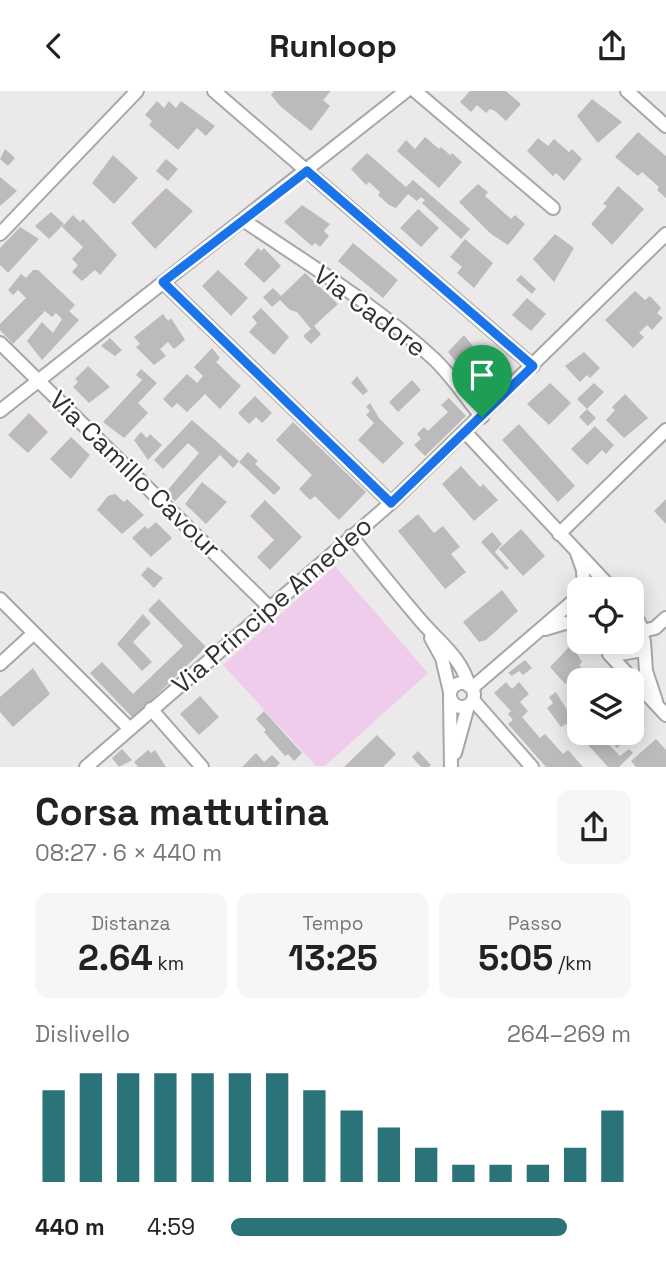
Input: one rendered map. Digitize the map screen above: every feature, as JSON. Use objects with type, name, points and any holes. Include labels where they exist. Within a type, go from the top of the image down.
[{"type":"street","points":[[0,234],[137,91]]},
{"type":"street","points":[[214,91],[533,366]]},
{"type":"street","points":[[0,411],[406,91]]},
{"type":"street","points":[[415,91],[553,208]]},
{"type":"street","points":[[627,91],[666,126]]},
{"type":"street","name":"Via Cadore","points":[[243,220],[362,302],[418,345],[437,362],[482,417]]},
{"type":"street","name":"Via Principe Amedeo","points":[[86,767],[391,503],[466,433],[666,235]]},
{"type":"street","points":[[163,282],[391,503]]},
{"type":"street","name":"Via Camillo Cavour","points":[[0,343],[269,607]]},
{"type":"street","points":[[559,534],[666,430]]},
{"type":"street","points":[[466,433],[600,577]]},
{"type":"street","points":[[351,536],[422,623],[465,670],[471,695],[451,767]]},
{"type":"street","points":[[576,552],[583,577]]},
{"type":"street","points":[[0,599],[129,728]]},
{"type":"street","points":[[422,623],[442,658],[454,705],[471,695],[567,607]]},
{"type":"street","points":[[644,634],[666,618]]},
{"type":"street","points":[[541,630],[567,623]]},
{"type":"street","points":[[0,664],[34,633]]},
{"type":"street","points":[[644,647],[646,671],[662,710]]},
{"type":"street","points":[[609,654],[662,710]]},
{"type":"street","points":[[451,767],[450,695],[458,684],[471,695],[532,767]]},
{"type":"street","points":[[151,709],[202,767]]},
{"type":"shaded area","points":[[335,566],[428,673],[325,766],[316,766],[223,665]]},
{"type":"building","points":[[274,91],[331,91],[323,100],[330,106],[311,131],[280,106],[271,95]]},
{"type":"building","points":[[470,91],[506,91],[521,104],[506,121],[495,111],[490,109],[486,113],[477,105],[471,112],[460,102]]},
{"type":"building","points":[[592,99],[622,122],[598,143],[577,116]]},
{"type":"building","points":[[157,101],[164,108],[169,101],[176,108],[181,101],[215,126],[206,136],[197,128],[178,150],[149,125],[152,121],[145,115]]},
{"type":"building","points":[[638,132],[666,156],[666,198],[657,190],[659,187],[642,172],[638,176],[615,157]]},
{"type":"building","points":[[425,137],[439,149],[441,147],[450,155],[452,153],[462,162],[439,188],[397,151],[406,140],[415,149]]},
{"type":"building","points":[[538,138],[548,146],[554,139],[569,152],[572,149],[582,159],[564,181],[556,173],[553,176],[527,151]]},
{"type":"building","points":[[5,149],[15,158],[8,166],[0,159]]},
{"type":"building","points":[[367,153],[406,187],[413,180],[470,229],[461,239],[422,203],[425,200],[421,197],[417,201],[408,194],[396,208],[389,205],[378,195],[380,192],[369,182],[366,185],[351,169]]},
{"type":"building","points":[[113,155],[138,178],[114,204],[92,183]]},
{"type":"building","points":[[166,159],[178,169],[168,181],[156,171]]},
{"type":"building","points":[[0,177],[17,191],[0,206]]},
{"type":"building","points":[[478,184],[488,192],[485,196],[511,219],[515,215],[525,224],[508,245],[491,234],[459,202]]},
{"type":"building","points":[[618,186],[644,209],[612,245],[591,224],[607,206],[603,204]]},
{"type":"building","points":[[166,188],[193,211],[155,249],[131,223]]},
{"type":"building","points":[[302,205],[330,224],[324,231],[329,236],[320,247],[315,243],[312,246],[284,222]]},
{"type":"building","points":[[418,209],[439,228],[421,247],[400,228]]},
{"type":"building","points":[[51,212],[64,224],[49,239],[35,226]]},
{"type":"building","points":[[73,215],[80,222],[83,219],[117,255],[100,275],[95,270],[82,281],[72,272],[78,265],[72,259],[83,247],[62,227]]},
{"type":"building","points":[[20,227],[39,239],[8,273],[0,265],[0,248]]},
{"type":"building","points":[[555,234],[574,248],[554,282],[533,259]]},
{"type":"building","points":[[465,239],[493,263],[474,288],[457,273],[462,267],[450,257]]},
{"type":"building","points":[[353,243],[398,280],[383,298],[338,261]]},
{"type":"building","points":[[258,248],[261,251],[264,248],[281,266],[264,283],[244,264]]},
{"type":"building","points":[[33,270],[38,270],[75,305],[69,311],[79,320],[42,360],[27,341],[42,322],[53,333],[62,319],[56,313],[52,317],[45,311],[13,344],[0,330],[0,324],[26,298],[18,290],[13,295],[8,290],[21,274],[26,278]]},
{"type":"building","points":[[218,270],[248,298],[231,316],[202,286]]},
{"type":"building","points":[[305,273],[338,304],[314,326],[321,334],[311,344],[303,336],[311,329],[297,312],[290,310],[280,300],[272,307],[263,297],[273,288],[281,296]]},
{"type":"building","points":[[521,275],[536,289],[532,294],[516,280]]},
{"type":"building","points":[[635,291],[645,300],[650,296],[661,308],[657,313],[663,318],[652,330],[647,325],[639,333],[644,337],[633,348],[605,320]]},
{"type":"building","points":[[527,298],[546,314],[531,331],[512,315]]},
{"type":"building","points":[[261,308],[289,337],[274,355],[249,332],[257,323],[252,317]]},
{"type":"building","points":[[163,314],[168,321],[171,318],[185,340],[174,349],[168,342],[160,349],[166,356],[154,365],[136,347],[140,344],[134,337]]},
{"type":"building","points":[[464,335],[491,368],[474,384],[448,352]]},
{"type":"building","points":[[110,338],[122,350],[115,356],[101,346]]},
{"type":"building","points":[[212,348],[220,358],[216,362],[241,386],[220,409],[205,394],[187,412],[177,403],[172,408],[163,399],[187,374],[197,383],[203,376],[194,367]]},
{"type":"building","points":[[584,352],[600,368],[590,378],[587,375],[580,382],[565,366]]},
{"type":"building","points":[[88,366],[110,387],[89,403],[73,387],[78,382],[75,379]]},
{"type":"building","points":[[141,369],[157,383],[138,403],[148,413],[124,438],[103,422],[142,380],[136,375]]},
{"type":"building","points":[[357,376],[368,391],[363,395],[351,383]]},
{"type":"building","points":[[412,380],[421,390],[398,412],[389,402]]},
{"type":"building","points":[[550,383],[571,403],[549,425],[527,404]]},
{"type":"building","points":[[594,383],[604,392],[587,409],[577,399]]},
{"type":"building","points":[[625,394],[648,418],[624,438],[606,420],[615,410],[612,407]]},
{"type":"building","points":[[255,396],[272,413],[262,423],[256,417],[249,424],[238,413]]},
{"type":"building","points":[[449,398],[466,416],[425,456],[414,445],[421,439],[417,434],[424,427],[428,431],[448,412],[441,405]]},
{"type":"building","points":[[370,403],[379,418],[404,443],[383,464],[358,440],[374,423],[366,415],[370,411],[366,407]]},
{"type":"building","points":[[587,409],[596,418],[588,426],[579,417]]},
{"type":"building","points":[[29,413],[48,432],[28,453],[8,435]]},
{"type":"building","points":[[192,420],[239,461],[233,468],[220,455],[175,501],[166,492],[199,453],[188,443],[163,469],[154,460]]},
{"type":"building","points":[[293,422],[366,492],[339,520],[315,496],[310,500],[299,489],[312,475],[276,440]]},
{"type":"building","points":[[519,424],[575,486],[558,502],[502,440]]},
{"type":"building","points":[[595,426],[614,445],[606,454],[602,450],[587,465],[571,449]]},
{"type":"building","points":[[141,432],[147,438],[150,434],[162,445],[148,460],[134,440]]},
{"type":"building","points":[[71,437],[90,455],[71,479],[50,459]]},
{"type":"building","points":[[248,452],[258,461],[255,464],[281,488],[274,495],[239,462]]},
{"type":"building","points":[[461,466],[480,487],[483,484],[498,500],[474,521],[442,484]]},
{"type":"building","points":[[202,482],[227,502],[206,524],[185,504]]},
{"type":"building","points":[[115,494],[124,502],[127,499],[144,515],[122,534],[97,510],[108,496]]},
{"type":"building","points":[[666,499],[666,524],[654,511]]},
{"type":"building","points":[[265,500],[302,537],[270,570],[257,557],[274,540],[250,516]]},
{"type":"building","points":[[418,514],[434,533],[443,526],[460,547],[451,554],[466,572],[445,589],[398,531]]},
{"type":"building","points":[[156,522],[172,538],[151,557],[132,538],[145,526],[148,529]]},
{"type":"building","points":[[521,529],[545,556],[523,576],[499,549]]},
{"type":"building","points":[[492,532],[502,544],[495,552],[509,568],[506,570],[481,542]]},
{"type":"building","points":[[148,567],[163,578],[154,588],[141,575]]},
{"type":"building","points":[[502,590],[518,611],[486,640],[479,642],[463,622]]},
{"type":"building","points":[[159,599],[206,647],[133,718],[90,673],[102,662],[133,694],[183,646],[148,610]]},
{"type":"building","points":[[143,614],[151,623],[133,642],[152,662],[142,671],[117,644]]},
{"type":"building","points":[[567,649],[567,654],[577,654],[582,662],[579,665],[582,668],[567,668],[565,684],[550,667]]},
{"type":"building","points":[[525,660],[532,668],[523,675],[519,671],[512,676],[508,673]]},
{"type":"building","points":[[33,668],[50,694],[13,727],[0,712],[0,697]]},
{"type":"building","points":[[506,682],[512,689],[519,682],[529,694],[520,702],[528,711],[522,717],[540,738],[545,734],[563,754],[568,750],[583,767],[546,767],[508,724],[513,720],[508,714],[511,711],[494,693]]},
{"type":"building","points":[[556,692],[567,710],[567,725],[561,727],[547,708],[553,703],[549,697]]},
{"type":"building","points":[[200,696],[219,717],[199,735],[180,714]]},
{"type":"building","points":[[264,711],[302,753],[294,761],[288,754],[285,756],[256,719]]},
{"type":"building","points":[[377,735],[396,754],[383,767],[344,767]]},
{"type":"building","points":[[656,739],[666,750],[666,767],[636,767],[631,761]]},
{"type":"building","points":[[588,745],[609,745],[620,756],[629,749],[633,753],[619,767],[608,767]]},
{"type":"building","points":[[122,749],[132,760],[119,767],[112,758]]},
{"type":"building","points":[[148,750],[151,753],[155,750],[166,767],[138,767],[134,762]]},
{"type":"building","points":[[418,751],[431,765],[429,767],[421,767],[412,757]]},
{"type":"building","points":[[256,753],[264,762],[272,755],[280,763],[276,767],[242,767]]},
{"type":"route","points":[[307,171],[533,366],[482,417],[391,503],[163,282],[307,171]]}]
